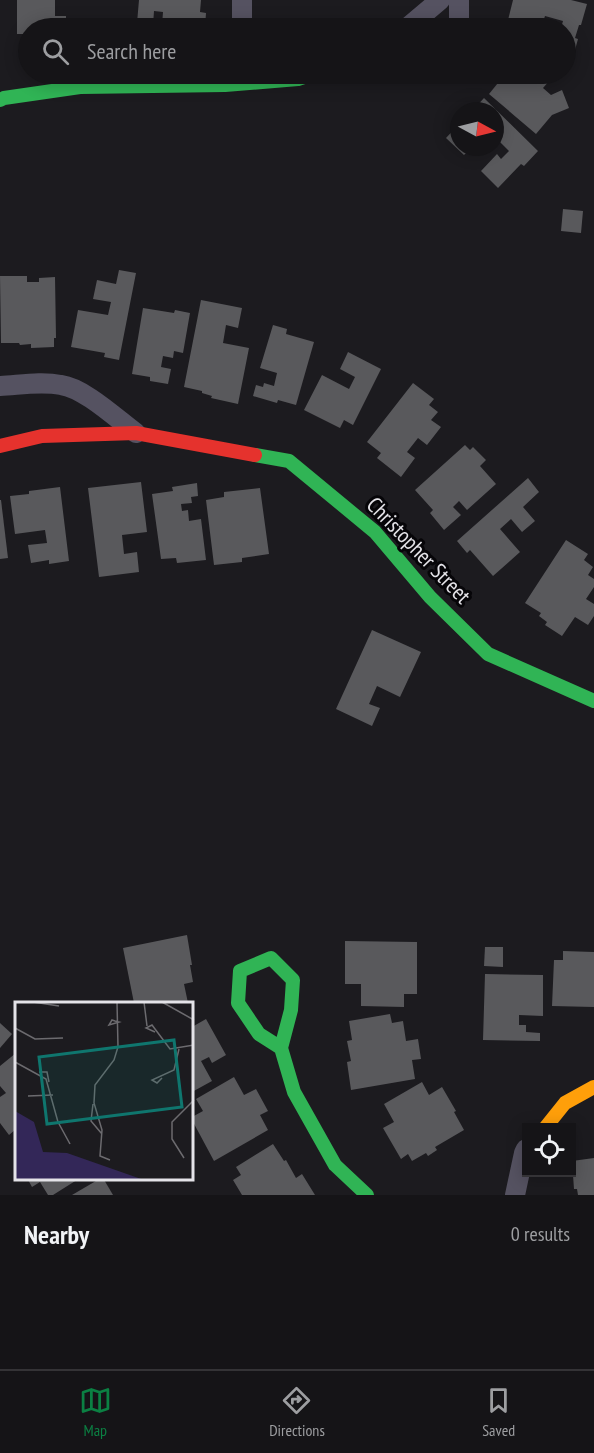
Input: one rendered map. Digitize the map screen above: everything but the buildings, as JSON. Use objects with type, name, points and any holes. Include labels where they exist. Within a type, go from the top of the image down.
[{"type":"street","points":[[242,0],[242,18]]},
{"type":"street","points":[[418,18],[440,0]]},
{"type":"street","points":[[459,0],[459,18]]},
{"type":"street","points":[[0,100],[80,87],[134,84]]},
{"type":"street","name":"Christopher Street","points":[[0,386],[37,383],[63,385],[88,396],[136,433]]},
{"type":"street","name":"Christopher Street","points":[[0,446],[42,436],[136,433],[289,462],[375,532],[430,597],[488,654],[594,701]]},
{"type":"street","points":[[280,1048],[259,1034],[238,1003],[240,971],[271,958],[293,980],[291,1010],[280,1048],[294,1092],[335,1165],[367,1195]]},
{"type":"street","points":[[548,1123],[565,1103],[594,1087]]},
{"type":"street","points":[[514,1195],[522,1161]]},
{"type":"traffic: fast","points":[[0,100],[80,87],[237,84]]},
{"type":"traffic: fast","points":[[255,455],[289,461],[375,532],[430,597],[488,654],[594,701]]},
{"type":"traffic: fast","points":[[281,1048],[259,1034],[238,1003],[240,971],[271,958],[293,980],[291,1010],[281,1048],[294,1092],[335,1165],[367,1195]]},
{"type":"traffic: slow","points":[[549,1123],[565,1103],[594,1087]]},
{"type":"traffic: jam","points":[[0,446],[42,436],[136,433],[255,455]]}]
